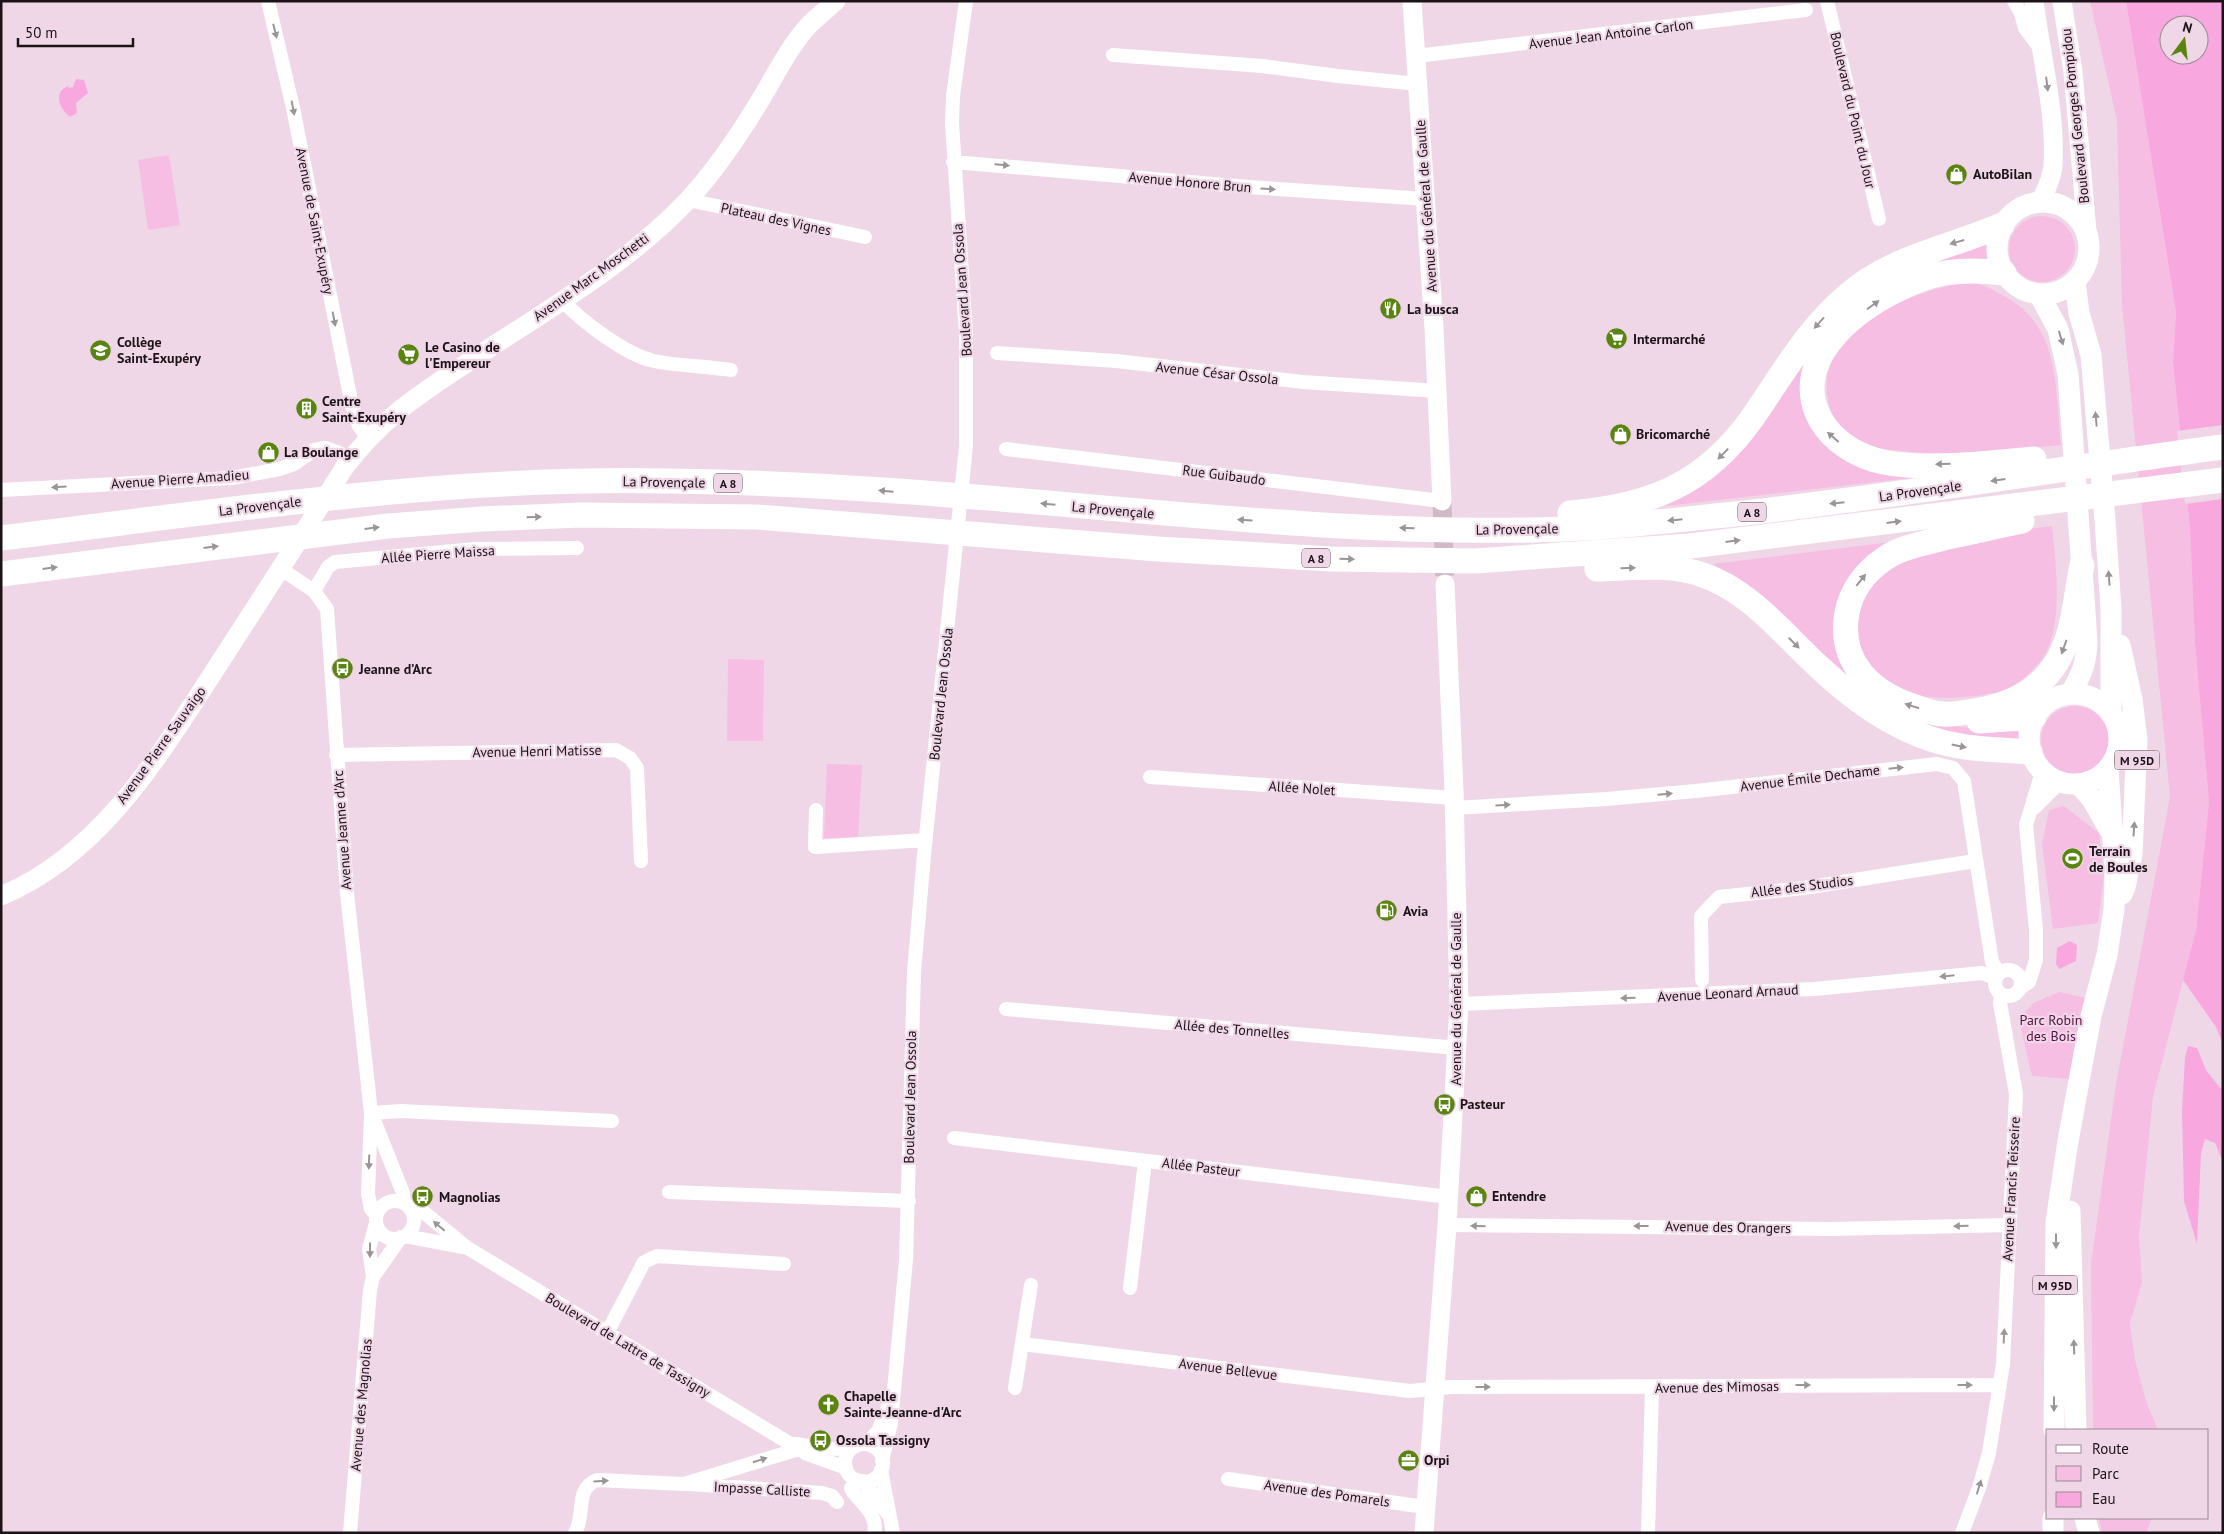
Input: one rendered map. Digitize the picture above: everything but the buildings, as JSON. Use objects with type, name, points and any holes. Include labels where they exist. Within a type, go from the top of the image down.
[{"type":"highway","points":[[1456,530],[1507,519],[1592,511],[1624,505],[1656,496],[1678,487],[1700,474],[1736,440],[1806,338],[1849,293],[1873,276],[1923,252],[1974,238],[2002,225]]},
{"type":"highway","points":[[2004,273],[1956,272],[1939,274],[1902,287],[1856,317],[1829,342],[1821,354],[1813,378],[1813,402],[1822,426],[1833,438],[1854,451],[1876,460],[1909,465],[2045,466],[2223,447]]},
{"type":"highway","name":"La Provençale","points":[[1,538],[260,505],[374,493],[481,484],[564,481],[690,482],[854,488],[1225,519],[1456,530],[1537,530],[1637,525],[1850,501],[2045,466]]},
{"type":"highway","name":"La Provençale","points":[[1,574],[388,526],[482,519],[581,515],[757,517],[1158,549],[1331,559],[1475,561],[1690,546],[2050,510],[2178,486],[2223,480]]},
{"type":"highway","points":[[2034,717],[1990,722],[1963,720],[1904,703],[1886,695],[1872,685],[1859,671],[1852,659],[1845,631],[1849,602],[1856,586],[1884,558],[1909,547],[2008,524],[2050,510]]},
{"type":"highway","points":[[1475,561],[1592,569],[1660,568],[1701,574],[1719,581],[1738,592],[1787,635],[1818,667],[1882,716],[1906,729],[1936,740],[2053,773]]},
{"type":"highway","points":[[1944,714],[1989,709],[2011,702],[2028,692],[2051,671],[2060,658],[2067,640],[2082,565]]},
{"type":"main road","name":"Avenue Marc Moschetti","points":[[348,463],[368,438],[415,397],[562,300],[632,251],[688,200],[718,164],[745,125],[790,49],[810,24],[836,1]]},
{"type":"main road","name":"Avenue du Général de Gaulle","points":[[1412,1],[1438,391],[1442,501]]},
{"type":"main road","name":"Boulevard Georges Pompidou","points":[[2034,1],[2049,102],[2053,167],[2040,203]]},
{"type":"main road","name":"Boulevard Georges Pompidou","points":[[2062,1],[2073,72],[2087,232]]},
{"type":"main road","points":[[2052,203],[2065,208],[2076,216],[2087,232],[2088,256],[2084,269],[2075,282],[2064,289],[2050,294],[2039,294],[2023,290],[2012,283],[2004,273],[1997,258],[1997,241],[2002,225],[2011,214],[2023,206],[2052,203]]},
{"type":"main road","name":"M 95D","points":[[2075,282],[2079,313],[2090,356],[2105,520],[2111,609],[2111,714]]},
{"type":"main road","points":[[2039,294],[2058,329],[2068,374],[2087,658],[2083,672],[2070,694]]},
{"type":"main road","name":"Avenue Pierre Sauvaigo","points":[[1,896],[41,876],[59,864],[82,844],[110,815],[150,765],[186,714],[348,463]]},
{"type":"main road","name":"Avenue du Général de Gaulle","points":[[1424,1533],[1458,1048],[1459,1004],[1455,803],[1446,584]]},
{"type":"main road","name":"M 95D","points":[[2111,609],[2132,700],[2137,740],[2132,854],[2125,886],[2114,909]]},
{"type":"main road","points":[[2070,694],[2084,695],[2096,699],[2111,714],[2118,729],[2119,745],[2114,760],[2108,769],[2097,778],[2053,773],[2028,741],[2034,717],[2044,704],[2056,697],[2070,694]]},
{"type":"main road","name":"M 95D","points":[[2054,1429],[2056,1222],[2068,1141],[2092,1016],[2107,955],[2114,909],[2115,871],[2108,769]]},
{"type":"main road","name":"M 95D","points":[[2053,773],[2092,799],[2112,833]]},
{"type":"main road","name":"M 95D","points":[[2068,1141],[2076,1429]]},
{"type":"main road","points":[[2053,1519],[2053,1533]]},
{"type":"main road","points":[[2085,1519],[2089,1533]]},
{"type":"street","name":"Avenue de Saint-Exupéry","points":[[268,1],[293,108],[352,406],[359,426],[368,438]]},
{"type":"street","name":"Boulevard Jean Ossola","points":[[893,1533],[882,1465],[891,1423],[906,1260],[914,972],[967,437],[966,348],[953,162],[953,96],[966,1]]},
{"type":"street","name":"Boulevard du Point du Jour","points":[[1827,1],[1879,219]]},
{"type":"street","points":[[2014,1],[2021,13],[2025,28],[2043,52]]},
{"type":"street","name":"Avenue Jean Antoine Carlon","points":[[1416,56],[1806,10]]},
{"type":"street","points":[[1113,55],[1262,66],[1418,84]]},
{"type":"street","name":"Avenue Honore Brun","points":[[953,162],[1249,187],[1426,199]]},
{"type":"street","name":"Plateau des Vignes","points":[[688,200],[865,237]]},
{"type":"street","points":[[562,300],[574,313],[633,354],[655,361],[731,370]]},
{"type":"street","name":"Avenue César Ossola","points":[[996,353],[1116,361],[1303,382],[1438,391]]},
{"type":"street","name":"Avenue Pierre Amadieu","points":[[1,490],[232,478],[279,469],[294,464],[314,450],[326,448],[348,463]]},
{"type":"street","name":"Rue Guibaudo","points":[[1006,449],[1442,501]]},
{"type":"street","name":"Allée Pierre Maissa","points":[[314,591],[328,567],[335,562],[475,549],[577,548]]},
{"type":"street","name":"Avenue Jeanne d'Arc","points":[[284,564],[314,591],[327,608],[336,755],[354,968],[371,1113],[368,1194],[371,1209],[376,1219]]},
{"type":"street","name":"Avenue Henri Matisse","points":[[336,755],[616,750],[630,758],[637,768],[641,861]]},
{"type":"street","name":"Avenue Émile Dechame","points":[[1455,803],[1606,800],[1937,764],[1952,768],[1964,781],[1992,962],[1997,975]]},
{"type":"street","points":[[2001,994],[2010,996],[2029,982],[2033,971],[2037,944],[2026,841],[2028,817],[2053,773]]},
{"type":"street","points":[[2028,817],[2042,799],[2053,773]]},
{"type":"street","name":"Allée Nolet","points":[[1150,777],[1455,803]]},
{"type":"street","points":[[816,810],[815,847],[926,840]]},
{"type":"street","name":"Allée des Studios","points":[[1702,980],[1701,916],[1719,897],[1804,888],[1975,861]]},
{"type":"street","points":[[2014,971],[2028,959],[2037,944]]},
{"type":"street","points":[[1997,975],[2006,970],[2014,971],[2020,977],[2020,988]]},
{"type":"street","name":"Avenue Leonard Arnaud","points":[[1459,1004],[1814,989],[1982,973],[1997,975]]},
{"type":"street","name":"Avenue Francis Teisseire","points":[[1962,1533],[1980,1488],[1989,1453],[2003,1364],[2016,1094],[2000,1003],[2001,994],[1994,986],[1997,975]]},
{"type":"street","name":"Allée des Tonnelles","points":[[1006,1009],[1458,1048]]},
{"type":"street","points":[[371,1113],[401,1111],[612,1121]]},
{"type":"street","name":"Avenue Jeanne d'Arc","points":[[371,1113],[407,1205]]},
{"type":"street","name":"Allée Pasteur","points":[[954,1138],[1449,1197]]},
{"type":"street","points":[[1130,1288],[1145,1161]]},
{"type":"street","points":[[669,1192],[909,1201]]},
{"type":"street","points":[[372,1277],[411,1229],[414,1220],[407,1205],[393,1200],[379,1209],[376,1219],[385,1236],[390,1238],[403,1237]]},
{"type":"street","name":"Boulevard de Lattre de Tassigny","points":[[407,1205],[421,1210],[466,1247],[814,1458],[846,1468]]},
{"type":"street","name":"Avenue des Magnolias","points":[[350,1533],[372,1277],[369,1249],[376,1219]]},
{"type":"street","name":"Avenue des Orangers","points":[[1447,1225],[1832,1229],[2009,1225]]},
{"type":"street","name":"Boulevard de Lattre de Tassigny","points":[[403,1237],[466,1247]]},
{"type":"street","points":[[607,1333],[644,1262],[656,1256],[784,1264]]},
{"type":"street","points":[[1015,1388],[1031,1285]]},
{"type":"street","name":"Avenue Bellevue","points":[[1022,1344],[1410,1391],[1434,1390]]},
{"type":"street","name":"Avenue des Mimosas","points":[[1434,1390],[1451,1387],[1652,1388],[2000,1385]]},
{"type":"street","name":"Boulevard Jean Ossola","points":[[866,1444],[878,1430],[894,1387]]},
{"type":"street","points":[[1648,1533],[1652,1388]]},
{"type":"street","points":[[860,1481],[848,1473],[845,1460],[852,1448],[866,1444],[877,1449],[882,1465],[874,1478],[860,1481],[851,1488],[872,1516],[876,1527],[874,1533]]},
{"type":"street","points":[[684,1484],[795,1446]]},
{"type":"street","name":"Boulevard de Lattre de Tassigny","points":[[795,1446],[827,1449],[852,1448]]},
{"type":"street","name":"Avenue des Pomarels","points":[[1228,1479],[1425,1507]]},
{"type":"street","name":"Impasse Calliste","points":[[574,1533],[580,1517],[583,1491],[587,1484],[597,1480],[822,1493],[832,1496],[837,1502]]},
{"type":"street","name":"Boulevard Jean Ossola","points":[[860,1481],[890,1517]]},
{"type":"green space","points":[[2090,1],[2126,1],[2176,312],[2173,362],[2190,529],[2195,643],[2209,802],[2196,930],[2153,1097],[2139,1236],[2142,1283],[2130,1323],[2135,1360],[2147,1404],[2158,1429],[2093,1429],[2091,1264],[2116,1084],[2170,797],[2122,305],[2117,121]]},
{"type":"green space","points":[[169,155],[180,225],[148,230],[138,160]]},
{"type":"green space","points":[[2042,216],[2055,219],[2065,226],[2072,236],[2075,249],[2072,262],[2065,272],[2055,279],[2042,282],[2029,279],[2019,272],[2012,262],[2009,249],[2012,236],[2019,226],[2029,219]]},
{"type":"green space","points":[[1986,240],[1987,263],[1946,262],[1805,361],[1801,380],[1806,415],[1909,474],[1910,478],[1657,507],[1802,351],[1874,283]]},
{"type":"green space","points":[[1969,282],[1987,287],[2004,296],[2023,309],[2036,324],[2046,342],[2052,361],[2061,445],[1982,452],[1923,453],[1874,447],[1853,438],[1838,423],[1829,404],[1827,378],[1835,355],[1850,335],[1870,319],[1895,305],[1920,294]]},
{"type":"green space","points":[[2052,526],[2057,595],[2053,631],[2049,646],[2042,659],[2020,681],[2005,690],[1975,696],[1953,698],[1922,696],[1901,689],[1891,683],[1873,668],[1866,659],[1860,650],[1857,639],[1859,609],[1869,586],[1887,568],[1981,537]]},
{"type":"green space","points":[[1899,541],[1871,560],[1851,578],[1839,601],[1835,636],[1932,720],[1960,727],[2018,732],[2019,743],[1971,739],[1880,708],[1731,576],[1713,564]]},
{"type":"green space","points":[[728,659],[764,660],[763,741],[727,741]]},
{"type":"green space","points":[[2075,706],[2088,709],[2099,716],[2106,727],[2109,740],[2106,753],[2099,764],[2088,771],[2075,774],[2062,771],[2051,764],[2044,753],[2041,740],[2044,727],[2051,716],[2062,709]]},
{"type":"green space","points":[[827,764],[862,765],[858,837],[824,838]]},
{"type":"green space","name":"Terrain de Boules","points":[[2064,806],[2099,833],[2104,875],[2098,923],[2053,929],[2042,844],[2049,810]]},
{"type":"green space","name":"Parc Robin des Bois","points":[[2059,992],[2086,998],[2070,1079],[2032,1076],[2019,1020],[2033,1003]]},
{"type":"green space","points":[[2099,1519],[2152,1519],[2146,1533],[2102,1533]]},
{"type":"water","points":[[2126,1],[2223,1],[2223,1045],[2216,1027],[2183,980],[2196,930],[2209,802],[2195,643],[2190,529],[2173,362],[2176,312]]},
{"type":"water","points":[[76,79],[84,80],[88,93],[76,103],[77,113],[70,117],[63,110],[59,97],[63,89],[68,86],[69,88],[73,87]]},
{"type":"water","points":[[2070,941],[2077,945],[2076,961],[2059,969],[2056,964],[2057,948]]},
{"type":"water","points":[[2188,1046],[2197,1048],[2206,1070],[2221,1089],[2223,1083],[2223,1162],[2215,1143],[2205,1139],[2201,1153],[2197,1244],[2184,1201],[2182,1111],[2185,1057]]},
{"type":"pier","points":[[2223,425],[2223,499],[2185,504],[2177,431]]},
{"type":"tunnel","points":[[1442,501],[1445,584]]},
{"type":"place","name":"AutoBilan","points":[[1957,174]]},
{"type":"place","name":"La busca","points":[[1391,309]]},
{"type":"place","name":"Intermarché","points":[[1617,339]]},
{"type":"place","name":"Collège Saint-Exupéry","points":[[101,350]]},
{"type":"place","name":"Le Casino de l'Empereur","points":[[409,355]]},
{"type":"place","name":"Centre Saint-Exupéry","points":[[306,409]]},
{"type":"place","name":"Bricomarché","points":[[1620,434]]},
{"type":"place","name":"La Boulange","points":[[268,452]]},
{"type":"place","name":"Jeanne d’Arc","points":[[343,669]]},
{"type":"place","name":"Terrain de Boules","points":[[2073,859]]},
{"type":"place","name":"Avia","points":[[1387,911]]},
{"type":"place","name":"Pasteur","points":[[1444,1104]]},
{"type":"place","name":"Entendre","points":[[1476,1196]]},
{"type":"place","name":"Magnolias","points":[[423,1197]]},
{"type":"place","name":"Chapelle Sainte-Jeanne-d'Arc","points":[[828,1404]]},
{"type":"place","name":"Ossola Tassigny","points":[[820,1440]]},
{"type":"place","name":"Orpi","points":[[1408,1460]]}]
